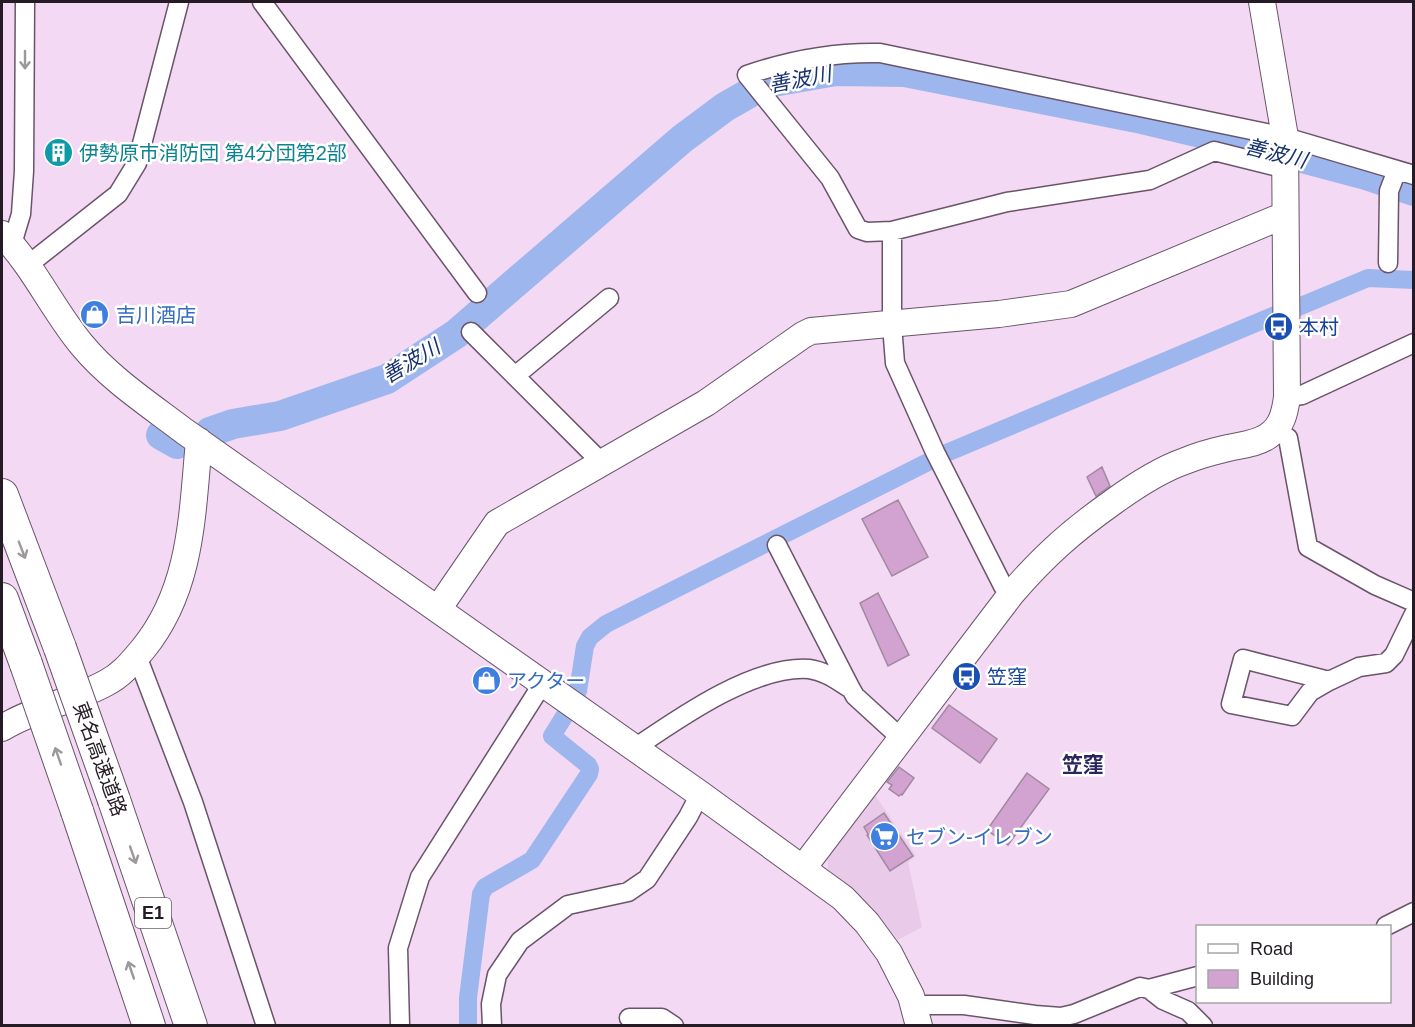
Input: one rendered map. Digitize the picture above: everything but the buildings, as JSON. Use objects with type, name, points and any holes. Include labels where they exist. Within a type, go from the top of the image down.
[{"type":"highway","name":"東名高速道路","points":[[2,495],[60,648],[191,1026]]},
{"type":"highway","name":"東名高速道路","points":[[2,599],[77,811],[149,1026]]},
{"type":"street","points":[[25,2],[21,214],[7,239],[28,265],[82,345],[104,368],[199,441],[700,794],[843,898],[867,923],[889,953],[917,1015],[964,1005],[1031,1020],[1061,1017],[1074,1014],[1140,987],[1149,988],[1196,976]]},
{"type":"street","points":[[28,265],[118,194],[137,163],[179,2]]},
{"type":"street","points":[[262,2],[477,293]]},
{"type":"street","points":[[803,868],[1038,562],[1073,531],[1145,481],[1183,461],[1266,437],[1276,430],[1284,415],[1287,397],[1286,153],[1262,2]]},
{"type":"street","points":[[1286,153],[1214,151],[1150,180],[1007,202],[892,231],[867,232],[858,229],[830,178],[747,75],[828,56],[880,53],[1286,153],[1405,172]]},
{"type":"street","points":[[1388,262],[1389,191],[1405,172]]},
{"type":"street","points":[[438,609],[497,523],[706,404],[811,331],[892,325],[1071,304],[1285,215]]},
{"type":"street","points":[[892,231],[892,325],[895,363],[935,452],[1003,586],[1012,593]]},
{"type":"street","points":[[515,376],[609,298]]},
{"type":"street","points":[[471,332],[603,464]]},
{"type":"street","points":[[1287,397],[1302,395],[1413,343]]},
{"type":"street","points":[[1276,430],[1288,438],[1308,547],[1375,585],[1413,602]]},
{"type":"street","points":[[2,728],[16,719],[106,683],[122,673],[153,637],[174,598],[189,547],[199,441]]},
{"type":"street","points":[[777,545],[850,689],[902,739]]},
{"type":"street","points":[[1329,681],[1243,659],[1232,704],[1292,716],[1310,692],[1329,681],[1359,667],[1386,663],[1394,655],[1413,614]]},
{"type":"street","points":[[137,656],[193,802],[266,1026]]},
{"type":"street","points":[[635,748],[695,707],[723,693],[775,673],[793,669],[810,669],[822,672],[850,689]]},
{"type":"street","points":[[399,1026],[399,948],[420,877],[543,683]]},
{"type":"street","points":[[492,1026],[491,1004],[497,975],[520,941],[568,905],[628,892],[647,879],[683,825],[700,794]]},
{"type":"street","points":[[1390,925],[1413,912]]},
{"type":"street","points":[[1149,988],[1163,999],[1188,1011],[1203,1026]]},
{"type":"street","points":[[629,1018],[662,1018],[674,1026]]},
{"type":"shaded area","points":[[873,792],[916,856],[908,862],[922,927],[898,940],[871,906],[828,869],[827,850]]},
{"type":"waterway","name":"善波川","points":[[210,432],[233,424],[280,416],[387,379],[456,334],[682,139],[725,107],[767,83],[836,71],[905,72],[1137,118],[1268,149],[1366,175],[1414,191]]},
{"type":"waterway","points":[[1296,308],[1368,278],[1414,280]]},
{"type":"waterway","points":[[944,454],[1275,315]]},
{"type":"waterway","name":"善波川","points":[[161,435],[177,444]]},
{"type":"waterway","points":[[578,691],[585,646],[590,637],[606,624],[932,460]]},
{"type":"waterway","points":[[468,1026],[468,998],[481,894],[485,887],[532,860],[589,774],[588,765],[552,736],[565,715]]},
{"type":"place","name":"伊勢原市消防団 第4分団第2部","points":[[58,153]]},
{"type":"place","name":"吉川酒店","points":[[95,315]]},
{"type":"place","name":"本村","points":[[1278,327]]},
{"type":"place","name":"笠窪","points":[[966,677]]},
{"type":"place","name":"アクター","points":[[486,681]]},
{"type":"place","name":"セブン-イレブン","points":[[885,837]]},
{"type":"district","name":"笠窪","points":[[1083,764]]}]
